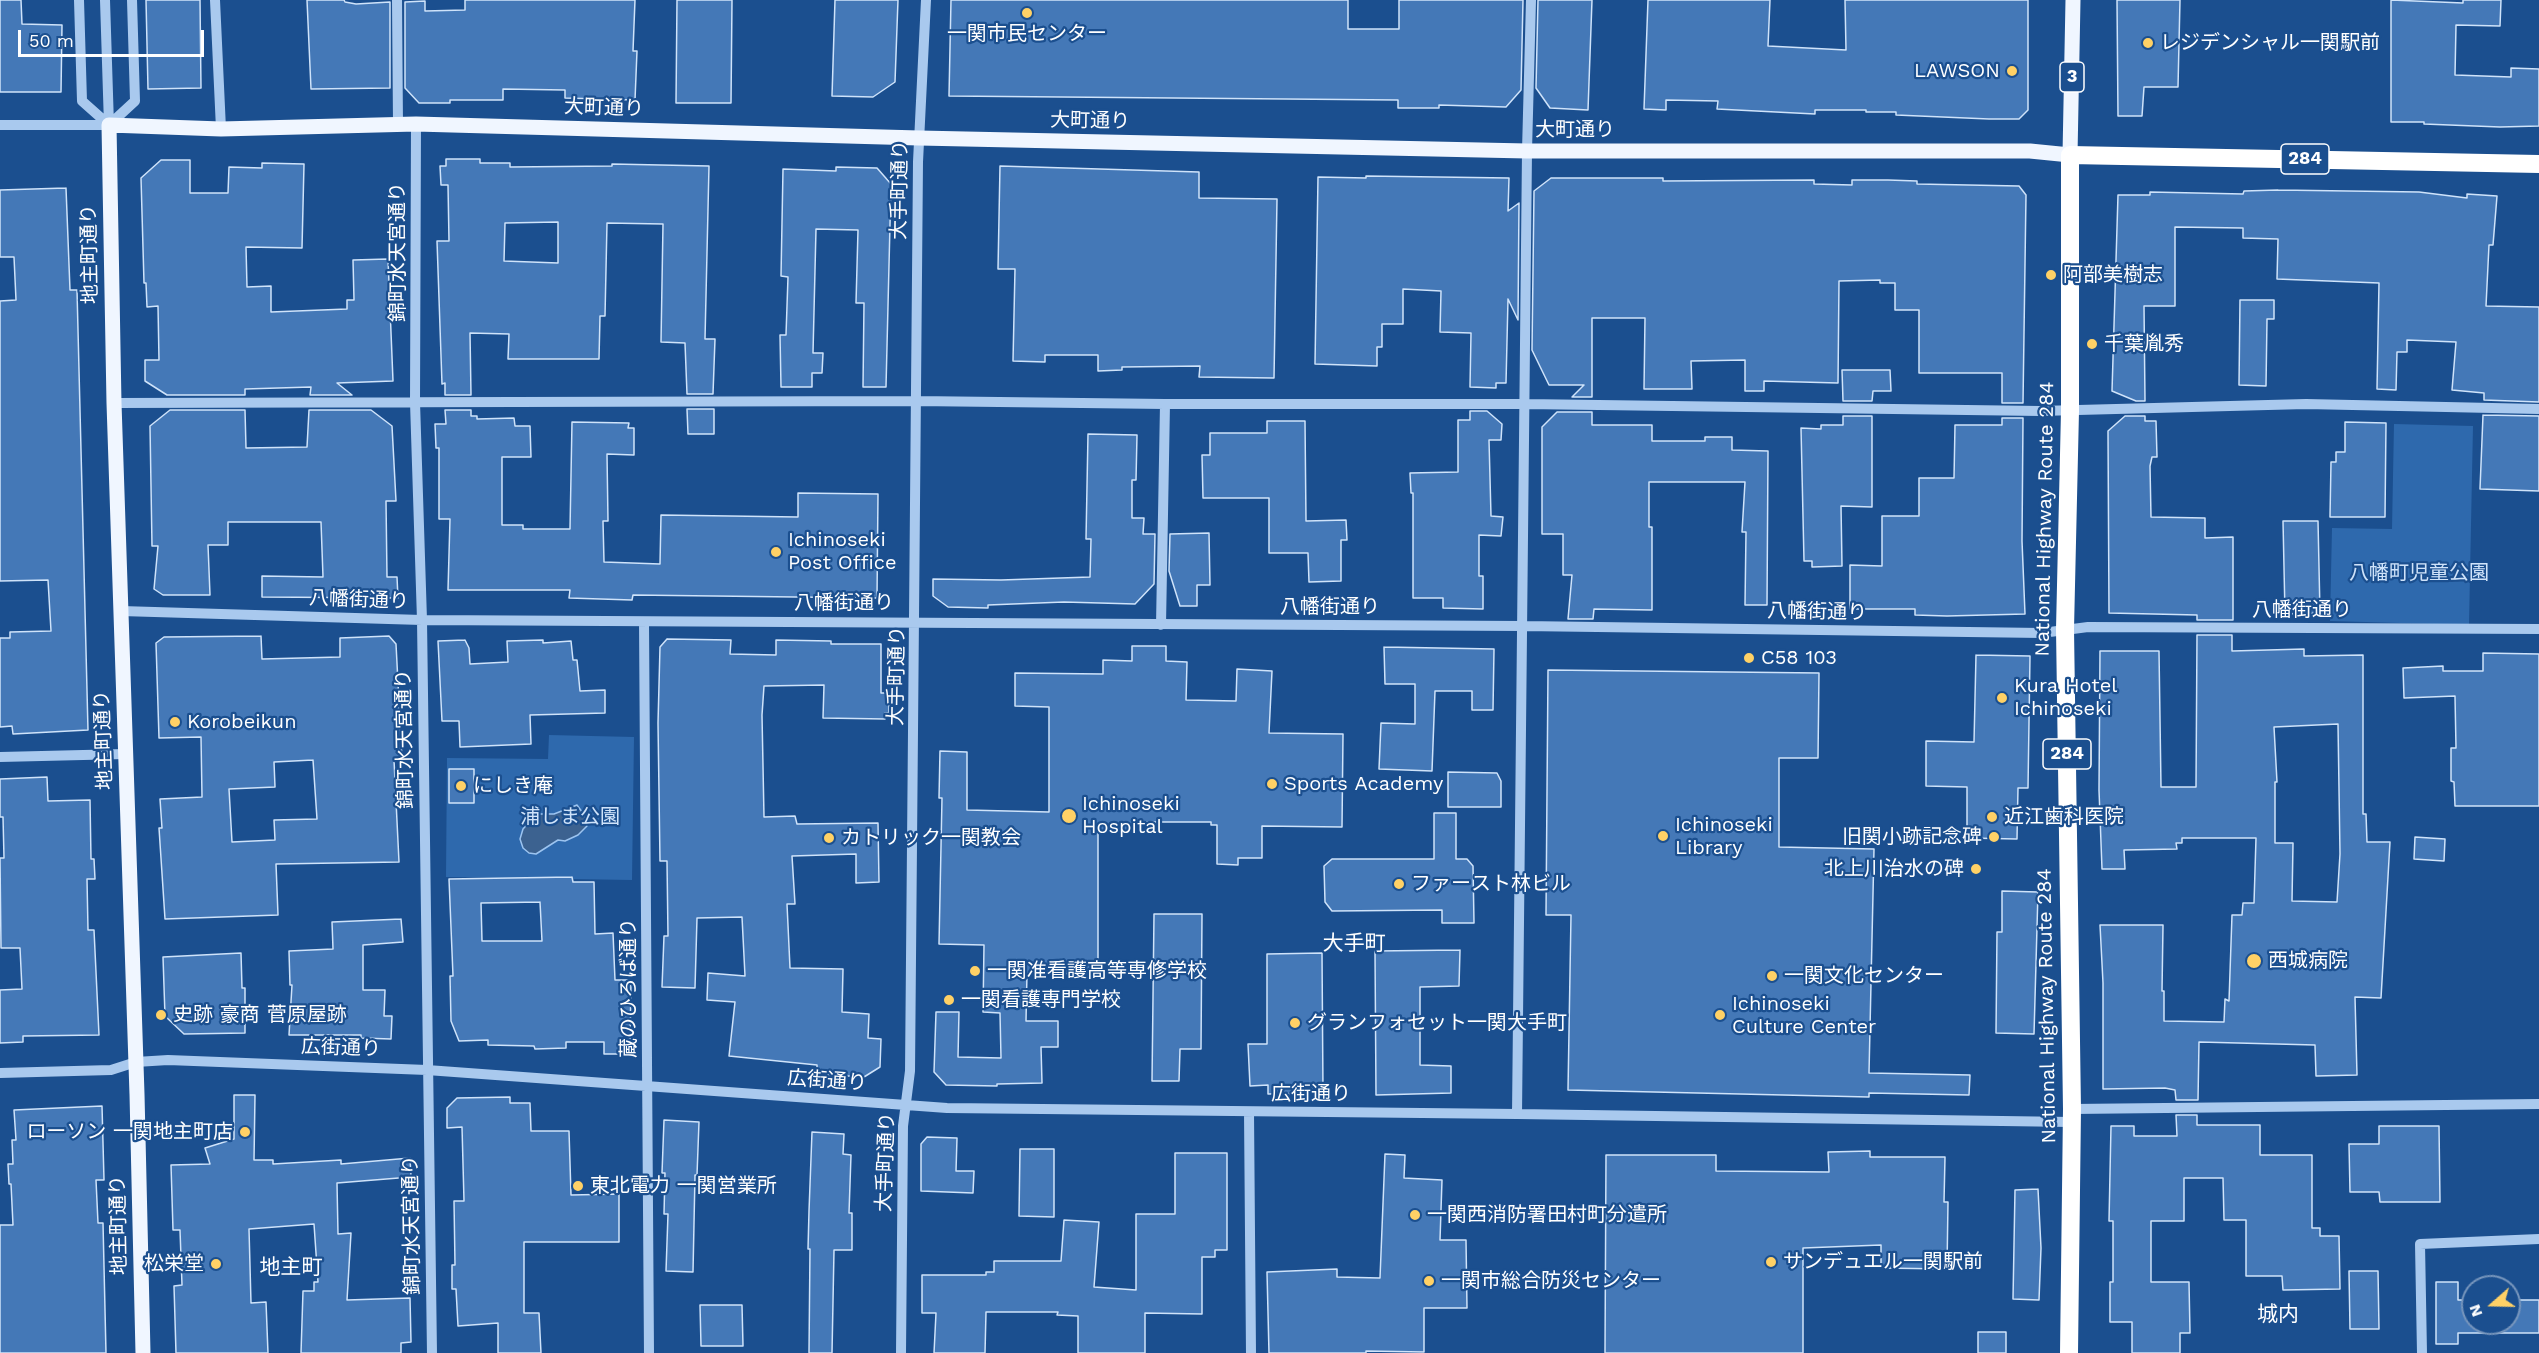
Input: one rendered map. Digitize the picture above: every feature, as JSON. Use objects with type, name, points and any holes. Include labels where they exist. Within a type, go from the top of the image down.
[{"type":"highway","name":"284","points":[[2070,155],[2539,164]]},
{"type":"highway","name":"National Highway Route 284","points":[[2069,1353],[2072,1115],[2065,629],[2070,411],[2070,155]]},
{"type":"main road","name":"3","points":[[2070,155],[2073,0]]},
{"type":"main road","name":"大町通り","points":[[109,125],[221,129],[416,124],[1527,151],[2030,151],[2070,155]]},
{"type":"main road","name":"地主町通り","points":[[109,125],[114,403],[136,1062],[142,1353]]},
{"type":"street","points":[[79,0],[82,101],[109,125]]},
{"type":"street","points":[[105,0],[109,125]]},
{"type":"street","points":[[0,125],[109,125],[135,101],[132,0]]},
{"type":"street","points":[[215,0],[221,129]]},
{"type":"street","points":[[397,0],[398,124]]},
{"type":"street","name":"大手町通り","points":[[901,1353],[903,1126],[910,1071],[919,138],[926,0]]},
{"type":"street","points":[[1517,1114],[1527,151],[1531,0]]},
{"type":"street","name":"錦町水天宮通り","points":[[416,124],[415,402],[422,620],[432,1353]]},
{"type":"street","points":[[114,403],[916,401],[1525,404],[2070,411],[2306,404],[2539,409]]},
{"type":"street","points":[[1161,625],[1165,404]]},
{"type":"street","name":"八幡街通り","points":[[121,611],[422,620],[915,621],[2042,633],[2088,627],[2539,629]]},
{"type":"street","name":"蔵のひろば通り","points":[[644,622],[649,1353]]},
{"type":"street","points":[[0,757],[125,754]]},
{"type":"street","name":"広街通り","points":[[0,1074],[111,1070],[136,1062],[168,1060],[428,1070],[906,1105],[1249,1112],[2072,1115],[2539,1104]]},
{"type":"street","points":[[1249,1112],[1251,1353]]},
{"type":"street","points":[[2422,1353],[2420,1244],[2539,1239]]},
{"type":"green space","name":"八幡町児童公園","points":[[2394,424],[2473,426],[2469,625],[2330,621],[2332,528],[2392,529]]},
{"type":"green space","name":"浦しま公園","points":[[549,735],[634,737],[632,880],[446,877],[447,758],[548,759]]},
{"type":"shaded area","points":[[577,805],[585,816],[587,826],[578,835],[565,841],[558,840],[536,854],[529,853],[523,848],[520,839],[523,829],[533,818],[539,814],[554,814]]},
{"type":"building","points":[[0,0],[21,0],[22,24],[62,25],[61,92],[0,92]]},
{"type":"building","points":[[146,0],[200,0],[201,88],[148,89]]},
{"type":"building","points":[[307,0],[344,0],[356,4],[390,2],[390,88],[311,89]]},
{"type":"building","points":[[465,0],[635,0],[633,51],[637,51],[635,100],[565,98],[565,90],[503,89],[503,100],[450,100],[450,103],[419,103],[405,88],[405,2],[425,1],[425,11],[465,10]]},
{"type":"building","points":[[677,0],[732,0],[731,103],[676,103]]},
{"type":"building","points":[[835,0],[898,0],[895,82],[873,97],[832,96]]},
{"type":"building","points":[[951,0],[1348,0],[1348,29],[1399,29],[1399,0],[1523,0],[1521,90],[1506,107],[1439,105],[1439,108],[1398,108],[1398,100],[949,96]]},
{"type":"building","points":[[1538,0],[1592,0],[1588,110],[1550,108],[1536,88]]},
{"type":"building","points":[[1648,0],[1770,0],[1768,46],[1846,50],[1845,0],[2028,0],[2028,110],[2019,119],[1989,119],[1896,115],[1896,112],[1866,112],[1866,110],[1815,110],[1815,114],[1717,109],[1718,101],[1666,100],[1666,110],[1644,109]]},
{"type":"building","name":"レジデンシャル一関駅前","points":[[2117,0],[2180,0],[2178,87],[2144,87],[2142,116],[2118,116]]},
{"type":"building","points":[[2391,0],[2463,3],[2463,0],[2501,0],[2500,26],[2456,25],[2455,75],[2511,77],[2511,68],[2539,69],[2539,126],[2500,127],[2391,122]]},
{"type":"building","points":[[446,159],[480,159],[480,163],[510,163],[510,167],[612,166],[612,164],[709,166],[705,339],[715,339],[713,394],[687,394],[685,343],[661,342],[663,224],[607,223],[605,316],[600,316],[599,359],[508,359],[509,334],[470,333],[471,395],[445,395],[445,383],[442,384],[437,241],[449,241],[448,185],[441,185],[440,166],[446,166]],"holes":[[[558,222],[558,263],[504,261],[505,223]]]},
{"type":"building","points":[[161,160],[190,160],[190,193],[228,193],[229,167],[262,168],[262,163],[304,164],[302,248],[246,247],[247,287],[271,286],[271,312],[347,309],[347,300],[354,300],[353,260],[388,259],[393,381],[337,383],[352,395],[310,395],[311,387],[245,389],[245,395],[167,395],[145,381],[145,360],[159,360],[158,306],[147,307],[146,283],[144,283],[141,178]]},
{"type":"building","points":[[1000,166],[1199,172],[1199,198],[1277,199],[1274,378],[1199,377],[1200,366],[1122,367],[1122,370],[1098,371],[1098,355],[1045,355],[1045,362],[1013,361],[1015,269],[998,269]]},
{"type":"building","points":[[836,167],[877,168],[891,184],[886,387],[863,387],[864,303],[856,303],[858,230],[816,229],[813,353],[823,353],[822,373],[812,373],[812,387],[781,387],[780,335],[786,335],[788,277],[781,276],[783,169],[836,171]]},
{"type":"building","points":[[1366,176],[1509,178],[1508,211],[1519,203],[1518,320],[1508,299],[1506,383],[1496,383],[1496,388],[1470,387],[1471,333],[1440,332],[1441,291],[1403,289],[1403,324],[1382,324],[1382,347],[1377,347],[1377,366],[1315,364],[1318,177],[1366,178]]},
{"type":"building","points":[[1551,178],[1663,178],[1663,181],[1814,180],[1814,184],[1852,185],[1852,180],[1888,180],[1917,181],[1917,184],[2019,186],[2026,195],[2023,403],[2002,403],[2002,373],[1919,373],[1919,310],[1895,310],[1895,283],[1880,283],[1880,280],[1839,281],[1838,383],[1764,381],[1764,391],[1745,391],[1745,360],[1691,361],[1692,389],[1644,389],[1645,318],[1592,318],[1592,397],[1572,397],[1584,385],[1549,385],[1532,350],[1534,191]]},
{"type":"building","points":[[66,188],[70,290],[77,290],[88,730],[13,734],[12,726],[0,727],[0,638],[10,638],[10,632],[51,631],[48,580],[0,581],[0,301],[16,300],[14,257],[0,257],[0,190]]},
{"type":"building","points":[[2244,191],[2419,192],[2467,198],[2467,194],[2497,196],[2493,245],[2489,245],[2486,306],[2539,307],[2539,402],[2484,400],[2484,393],[2452,390],[2456,342],[2407,340],[2407,352],[2397,352],[2396,390],[2377,389],[2379,283],[2277,279],[2278,239],[2243,238],[2243,228],[2175,227],[2175,306],[2144,306],[2145,401],[2136,401],[2112,391],[2118,195],[2150,195],[2150,192],[2243,194]]},
{"type":"building","points":[[2240,300],[2274,300],[2274,319],[2267,319],[2266,386],[2239,385]]},
{"type":"building","points":[[1842,370],[1890,370],[1891,391],[1873,391],[1872,401],[1843,401]]},
{"type":"building","points":[[687,409],[714,409],[714,434],[688,434]]},
{"type":"building","points":[[170,410],[245,410],[246,448],[307,447],[309,410],[371,410],[392,426],[396,501],[386,501],[387,577],[397,577],[398,598],[262,597],[262,576],[323,577],[321,522],[228,522],[228,545],[208,545],[210,595],[163,595],[154,589],[158,546],[152,546],[150,426]]},
{"type":"building","points":[[445,410],[471,410],[471,416],[477,416],[477,419],[514,418],[515,426],[530,426],[531,457],[502,457],[502,525],[523,525],[523,529],[570,529],[572,422],[629,423],[628,428],[634,428],[634,455],[607,454],[608,521],[603,521],[604,562],[660,564],[661,515],[798,517],[798,493],[878,494],[877,598],[633,595],[632,600],[569,598],[570,590],[448,590],[450,519],[439,519],[439,448],[436,448],[435,424],[446,424]]},
{"type":"building","points":[[1470,411],[1487,411],[1502,424],[1501,440],[1489,440],[1491,516],[1503,517],[1501,536],[1479,535],[1479,576],[1483,576],[1483,609],[1443,608],[1443,598],[1413,598],[1413,493],[1411,493],[1410,473],[1458,472],[1458,420],[1470,420]]},
{"type":"building","points":[[1557,412],[1592,412],[1592,425],[1652,425],[1652,441],[1705,441],[1705,437],[1732,437],[1732,450],[1768,451],[1767,605],[1745,605],[1746,532],[1742,532],[1745,482],[1649,482],[1649,527],[1652,527],[1652,610],[1594,609],[1593,619],[1568,619],[1572,575],[1563,575],[1563,534],[1542,534],[1542,427]]},
{"type":"building","points":[[2483,415],[2539,416],[2539,491],[2480,489]]},
{"type":"building","points":[[1843,416],[1872,416],[1872,507],[1841,506],[1842,566],[1812,567],[1812,561],[1804,561],[1801,428],[1821,429],[1821,425],[1843,425]]},
{"type":"building","points":[[2125,416],[2145,416],[2145,421],[2156,421],[2157,457],[2152,457],[2150,466],[2151,517],[2205,518],[2205,538],[2233,537],[2233,620],[2197,620],[2197,615],[2109,613],[2108,431]]},
{"type":"building","points":[[2002,418],[2023,418],[2022,541],[2025,614],[1947,616],[1915,615],[1915,609],[1850,609],[1850,565],[1882,566],[1882,516],[1919,516],[1919,478],[1954,478],[1955,425],[2002,425]]},
{"type":"building","points":[[1267,421],[1305,421],[1306,521],[1346,520],[1347,540],[1341,540],[1341,581],[1309,582],[1308,553],[1269,553],[1269,498],[1203,498],[1202,455],[1210,455],[1210,433],[1267,433]]},
{"type":"building","points":[[2345,422],[2386,423],[2385,517],[2330,517],[2331,462],[2336,462],[2336,452],[2345,452]]},
{"type":"building","points":[[1088,434],[1137,435],[1136,480],[1132,480],[1132,518],[1144,518],[1143,534],[1155,534],[1154,584],[1135,604],[1064,602],[988,605],[988,608],[948,607],[933,596],[933,579],[1001,580],[1090,577],[1091,539],[1086,539]]},
{"type":"building","points":[[2283,521],[2318,521],[2320,613],[2285,614]]},
{"type":"building","points":[[1209,533],[1210,585],[1197,585],[1197,606],[1180,606],[1169,571],[1170,534]]},
{"type":"building","points":[[2197,635],[2232,635],[2232,651],[2304,649],[2304,656],[2363,655],[2363,814],[2366,814],[2367,842],[2390,842],[2381,998],[2355,997],[2357,1075],[2316,1076],[2315,1045],[2199,1042],[2198,1100],[2176,1100],[2175,1090],[2165,1088],[2103,1089],[2103,983],[2100,925],[2163,925],[2164,1021],[2224,1022],[2225,999],[2229,1001],[2232,915],[2242,915],[2243,903],[2254,903],[2256,838],[2182,838],[2182,843],[2176,843],[2177,849],[2124,850],[2125,869],[2102,869],[2099,790],[2100,651],[2159,651],[2161,787],[2196,787]],"holes":[[[2338,724],[2340,854],[2337,902],[2292,901],[2293,843],[2275,843],[2275,782],[2277,782],[2274,727]]]},
{"type":"building","points":[[261,636],[262,659],[340,657],[340,638],[389,636],[396,644],[402,760],[394,760],[399,862],[276,864],[278,915],[165,919],[159,828],[162,828],[160,799],[202,797],[201,737],[159,738],[156,643],[164,637]],"holes":[[[313,760],[317,819],[274,820],[275,840],[232,842],[229,789],[275,787],[274,762]]]},
{"type":"building","points":[[667,639],[731,640],[730,654],[776,655],[776,640],[831,641],[831,644],[881,644],[881,693],[889,693],[889,713],[885,713],[885,719],[823,718],[824,685],[764,686],[762,715],[764,817],[795,816],[797,824],[878,823],[879,882],[856,883],[856,854],[792,856],[795,904],[787,904],[790,968],[843,969],[842,1012],[869,1014],[868,1038],[881,1039],[880,1067],[864,1077],[817,1074],[817,1065],[729,1056],[735,1002],[707,1000],[708,973],[745,976],[742,917],[697,918],[695,988],[662,987],[664,936],[668,936],[667,861],[660,861],[658,723],[660,647]]},
{"type":"building","points":[[465,640],[469,648],[470,664],[508,662],[507,641],[543,640],[543,643],[571,641],[573,660],[577,660],[580,691],[605,690],[605,713],[530,715],[531,744],[460,747],[459,721],[442,721],[438,641]]},
{"type":"building","points":[[1132,646],[1166,646],[1166,661],[1187,662],[1186,700],[1236,701],[1237,669],[1272,671],[1269,733],[1343,734],[1342,827],[1262,826],[1262,858],[1238,858],[1238,865],[1217,864],[1217,825],[1211,825],[1211,822],[1134,822],[1134,831],[1098,831],[1098,974],[1027,973],[1026,1021],[1058,1021],[1058,1047],[1041,1047],[1042,1083],[997,1084],[997,1086],[946,1085],[934,1072],[936,1012],[959,1012],[958,1057],[1001,1058],[1000,1013],[983,1012],[984,945],[939,944],[942,798],[939,798],[940,751],[967,752],[967,810],[1049,812],[1049,707],[1015,706],[1015,673],[1103,674],[1103,660],[1132,661]]},
{"type":"building","points":[[1384,647],[1494,649],[1493,710],[1472,710],[1472,691],[1435,691],[1432,771],[1379,769],[1381,723],[1415,724],[1415,684],[1385,684]]},
{"type":"building","points":[[2483,653],[2539,654],[2539,806],[2455,806],[2454,782],[2451,781],[2451,748],[2456,748],[2455,696],[2404,698],[2403,668],[2443,666],[2443,671],[2483,671]]},
{"type":"building","name":"Kura Hotel Ichinoseki","points":[[1976,655],[2030,656],[2028,788],[2018,788],[2017,839],[1967,838],[1967,787],[1926,786],[1926,741],[1974,742]]},
{"type":"building","points":[[1548,670],[1819,673],[1818,758],[1779,758],[1779,847],[1874,849],[1869,1073],[1970,1075],[1969,1095],[1869,1093],[1869,1097],[1568,1090],[1571,915],[1546,915]]},
{"type":"building","name":"にしき庵","points":[[449,769],[474,769],[474,803],[449,803]]},
{"type":"building","points":[[1448,772],[1497,773],[1501,781],[1501,807],[1448,807]]},
{"type":"building","points":[[47,777],[48,801],[90,800],[91,859],[94,859],[95,879],[87,879],[88,930],[94,930],[99,1035],[23,1036],[23,1042],[0,1043],[0,990],[22,989],[20,948],[1,948],[0,858],[4,858],[3,817],[0,817],[0,779]]},
{"type":"building","name":"ファースト林ビル","points":[[1434,813],[1456,813],[1456,859],[1467,859],[1473,866],[1474,923],[1442,923],[1442,910],[1332,911],[1325,902],[1324,866],[1332,859],[1434,859]]},
{"type":"building","points":[[2415,837],[2445,839],[2444,861],[2414,859]]},
{"type":"building","points":[[572,877],[573,882],[594,882],[595,934],[613,933],[615,980],[631,980],[630,1046],[621,1054],[604,1054],[604,1042],[566,1042],[566,1048],[535,1049],[534,1046],[488,1045],[488,1040],[459,1041],[451,1021],[450,976],[453,976],[449,879]],"holes":[[[540,902],[542,941],[482,941],[481,903]]]},
{"type":"building","points":[[2002,891],[2038,892],[2034,1034],[1996,1033],[1997,932],[2002,932]]},
{"type":"building","points":[[1154,914],[1202,914],[1201,1049],[1180,1049],[1179,1081],[1152,1081]]},
{"type":"building","points":[[401,919],[403,942],[363,945],[363,990],[385,990],[384,1016],[392,1016],[391,1039],[361,1038],[361,1035],[289,1035],[292,985],[290,985],[289,951],[333,949],[332,922]]},
{"type":"building","points":[[1460,950],[1459,986],[1420,987],[1420,1065],[1451,1066],[1451,1093],[1376,1095],[1375,951]]},
{"type":"building","points":[[241,953],[242,988],[245,988],[245,1033],[184,1034],[165,1016],[163,957]]},
{"type":"building","name":"グランフォセット一関大手町","points":[[1322,953],[1323,1093],[1268,1094],[1268,1085],[1250,1086],[1248,1044],[1267,1044],[1267,954]]},
{"type":"building","points":[[234,1095],[255,1095],[254,1160],[273,1160],[273,1164],[341,1160],[341,1164],[410,1158],[411,1177],[337,1183],[338,1234],[351,1233],[347,1300],[410,1298],[411,1342],[401,1343],[401,1353],[301,1353],[303,1291],[314,1291],[314,1282],[318,1282],[314,1224],[249,1229],[251,1303],[266,1302],[268,1353],[176,1353],[174,1286],[182,1285],[180,1230],[173,1230],[171,1165],[210,1164],[205,1148],[234,1139]]},
{"type":"building","points":[[510,1097],[510,1103],[530,1103],[531,1131],[569,1131],[571,1195],[619,1194],[619,1242],[524,1242],[524,1313],[539,1313],[541,1353],[498,1353],[498,1323],[458,1326],[456,1289],[452,1289],[452,1265],[455,1265],[454,1201],[464,1201],[462,1127],[447,1128],[447,1108],[457,1098]]},
{"type":"building","points":[[102,1106],[104,1180],[96,1180],[98,1223],[103,1223],[106,1353],[0,1353],[0,1225],[13,1225],[8,1164],[13,1164],[12,1140],[16,1140],[14,1110]]},
{"type":"building","points":[[2176,1115],[2197,1115],[2197,1125],[2260,1125],[2260,1155],[2312,1155],[2312,1228],[2320,1228],[2320,1236],[2339,1236],[2340,1289],[2283,1290],[2282,1276],[2246,1276],[2246,1220],[2224,1220],[2223,1178],[2184,1178],[2184,1221],[2151,1221],[2151,1282],[2189,1282],[2190,1333],[2180,1333],[2180,1353],[2132,1353],[2132,1322],[2110,1322],[2110,1282],[2113,1282],[2113,1221],[2109,1221],[2111,1126],[2134,1126],[2134,1136],[2177,1136]]},
{"type":"building","points":[[664,1120],[699,1122],[697,1175],[695,1175],[693,1272],[666,1271],[668,1214],[664,1214],[665,1173],[662,1173]]},
{"type":"building","points":[[2379,1126],[2439,1126],[2440,1202],[2380,1202],[2379,1192],[2350,1192],[2349,1144],[2379,1144]]},
{"type":"building","points":[[812,1132],[844,1134],[843,1154],[851,1155],[849,1213],[852,1213],[852,1250],[834,1250],[832,1353],[809,1353],[810,1249],[808,1249]]},
{"type":"building","points":[[927,1137],[957,1138],[956,1171],[974,1171],[973,1193],[921,1191],[921,1144]]},
{"type":"building","points":[[1020,1149],[1054,1149],[1054,1217],[1019,1216]]},
{"type":"building","points":[[1870,1151],[1870,1157],[1945,1157],[1944,1202],[1948,1202],[1947,1269],[1881,1268],[1881,1245],[1803,1248],[1803,1353],[1605,1353],[1606,1155],[1716,1155],[1716,1171],[1829,1172],[1828,1152]]},
{"type":"building","points":[[1175,1153],[1227,1153],[1227,1250],[1215,1250],[1215,1257],[1202,1257],[1202,1314],[1145,1313],[1145,1353],[1078,1353],[1078,1316],[1057,1315],[1058,1312],[986,1312],[985,1353],[934,1353],[936,1313],[922,1313],[922,1275],[986,1275],[986,1272],[994,1272],[994,1261],[1061,1261],[1064,1220],[1099,1222],[1094,1287],[1136,1290],[1136,1214],[1175,1214]]},
{"type":"building","points":[[1385,1154],[1405,1155],[1404,1178],[1442,1180],[1440,1240],[1466,1240],[1467,1308],[1424,1308],[1424,1352],[1269,1353],[1267,1272],[1337,1269],[1337,1277],[1380,1278]]},
{"type":"building","points":[[2038,1189],[2041,1248],[2039,1300],[2013,1299],[2015,1190]]},
{"type":"building","points":[[2349,1271],[2378,1271],[2379,1329],[2350,1329]]},
{"type":"building","points":[[2436,1282],[2458,1282],[2458,1300],[2461,1300],[2461,1333],[2458,1333],[2458,1344],[2436,1344]]},
{"type":"building","points":[[2521,1300],[2539,1300],[2539,1333],[2521,1333]]},
{"type":"building","points":[[700,1305],[742,1305],[743,1346],[701,1346]]},
{"type":"building","points":[[1978,1332],[2006,1332],[2006,1353],[1978,1353]]},
{"type":"place","name":"一関市民センター","points":[[1027,13]]},
{"type":"place","name":"レジデンシャル一関駅前","points":[[2148,43]]},
{"type":"place","name":"LAWSON","points":[[2012,71]]},
{"type":"place","name":"阿部美樹志","points":[[2051,275]]},
{"type":"place","name":"千葉胤秀","points":[[2092,344]]},
{"type":"place","name":"Ichinoseki Post Office","points":[[776,552]]},
{"type":"place","name":"C58 103","points":[[1749,658]]},
{"type":"place","name":"Kura Hotel Ichinoseki","points":[[2002,698]]},
{"type":"place","name":"Korobeikun","points":[[175,722]]},
{"type":"place","name":"Sports Academy","points":[[1272,784]]},
{"type":"place","name":"にしき庵","points":[[461,786]]},
{"type":"place","name":"Ichinoseki Hospital","points":[[1069,816]]},
{"type":"place","name":"近江歯科医院","points":[[1992,817]]},
{"type":"place","name":"Ichinoseki Library","points":[[1663,836]]},
{"type":"place","name":"旧関小跡記念碑","points":[[1994,837]]},
{"type":"place","name":"カトリック一関教会","points":[[829,838]]},
{"type":"place","name":"北上川治水の碑","points":[[1976,869]]},
{"type":"place","name":"ファースト林ビル","points":[[1399,884]]},
{"type":"place","name":"西城病院","points":[[2254,961]]},
{"type":"place","name":"一関准看護高等専修学校","points":[[975,971]]},
{"type":"place","name":"一関文化センター","points":[[1772,976]]},
{"type":"place","name":"一関看護専門学校","points":[[949,1000]]},
{"type":"place","name":"史跡 豪商 菅原屋跡","points":[[161,1015]]},
{"type":"place","name":"Ichinoseki Culture Center","points":[[1720,1015]]},
{"type":"place","name":"グランフォセット一関大手町","points":[[1295,1023]]},
{"type":"place","name":"ローソン 一関地主町店","points":[[245,1132]]},
{"type":"place","name":"東北電力 一関営業所","points":[[578,1186]]},
{"type":"place","name":"一関西消防署田村町分遣所","points":[[1415,1215]]},
{"type":"place","name":"サンデュエル一関駅前","points":[[1771,1262]]},
{"type":"place","name":"松栄堂","points":[[216,1264]]},
{"type":"place","name":"一関市総合防災センター","points":[[1429,1281]]},
{"type":"district","name":"大手町","points":[[1354,944]]},
{"type":"district","name":"地主町","points":[[291,1268]]},
{"type":"district","name":"城内","points":[[2278,1315]]}]
